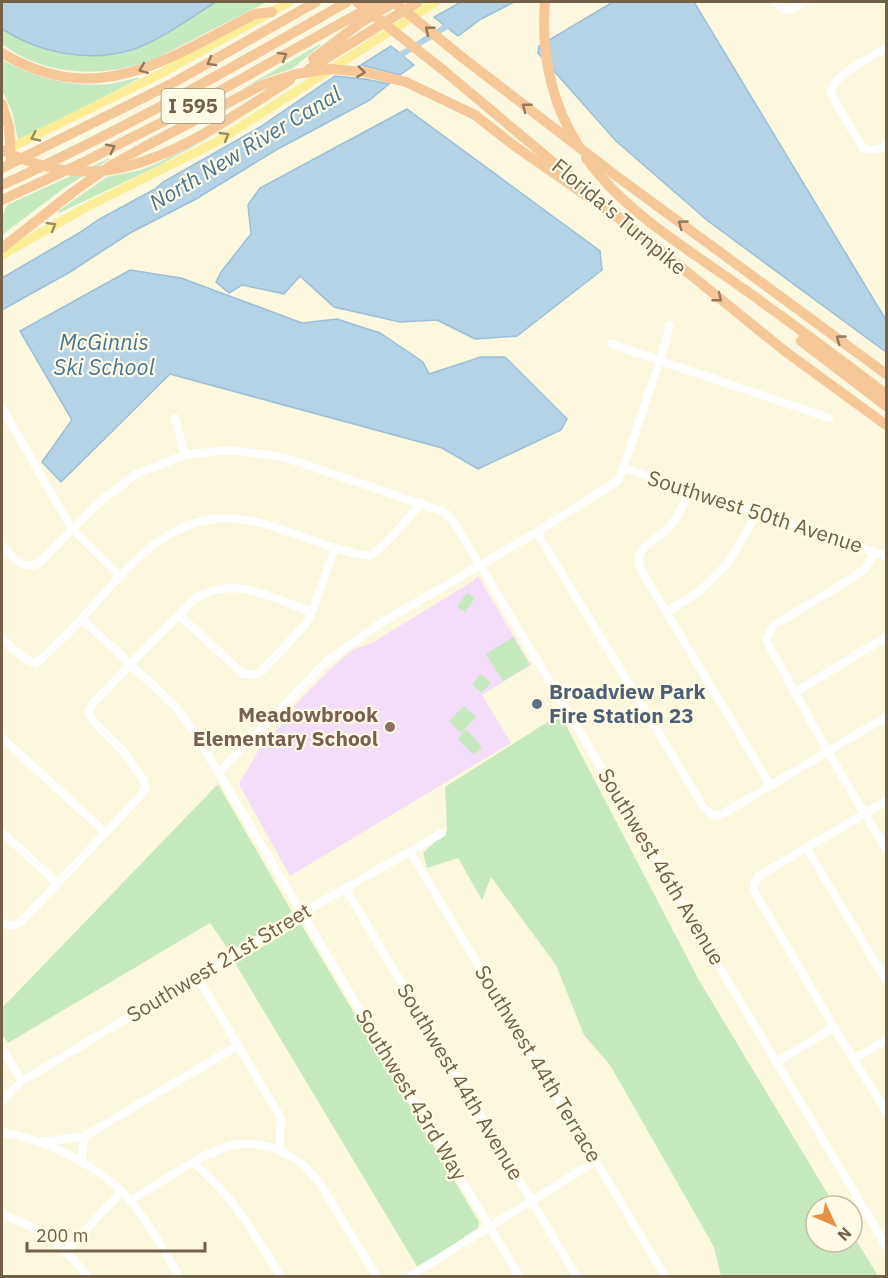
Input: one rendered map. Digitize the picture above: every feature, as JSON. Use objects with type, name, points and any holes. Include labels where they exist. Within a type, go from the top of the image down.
[{"type":"highway","name":"I 595","points":[[2,168],[171,84],[316,2]]},
{"type":"highway","points":[[2,185],[189,92],[348,2]]},
{"type":"highway","name":"Florida's Turnpike","points":[[357,2],[777,345],[886,425]]},
{"type":"highway","name":"I 595","points":[[2,202],[182,112],[379,2]]},
{"type":"highway","points":[[298,74],[304,66],[343,36],[394,2]]},
{"type":"highway","name":"Florida's Turnpike","points":[[394,2],[615,175],[886,374]]},
{"type":"highway","points":[[2,151],[50,168],[88,172],[118,169],[161,154],[228,119],[418,2]]},
{"type":"highway","points":[[545,2],[545,48],[549,76],[574,140],[592,166],[615,192],[745,297],[886,406]]},
{"type":"highway","points":[[2,53],[30,68],[61,77],[93,79],[115,77],[136,72],[157,63],[255,14],[272,12]]},
{"type":"highway","points":[[2,248],[55,205],[110,166],[262,85],[296,74],[330,69],[384,76],[433,94],[475,115],[516,147],[624,222]]},
{"type":"highway","points":[[2,104],[9,128],[11,149],[10,171],[2,202]]},
{"type":"highway","points":[[703,262],[886,394]]},
{"type":"main road","points":[[2,151],[162,73],[289,2]]},
{"type":"main road","points":[[2,255],[91,204],[199,151],[237,129],[436,2]]},
{"type":"street","points":[[777,2],[785,10],[806,2]]},
{"type":"street","points":[[886,48],[835,79],[831,90],[863,148],[880,149],[886,145]]},
{"type":"street","points":[[219,772],[327,661],[381,623],[537,532],[619,480],[670,325]]},
{"type":"street","points":[[611,344],[829,417]]},
{"type":"street","points":[[2,408],[72,529],[121,577]]},
{"type":"street","points":[[175,418],[185,455]]},
{"type":"street","name":"Southwest 46th Avenue","points":[[2,546],[23,565],[33,567],[114,489],[136,474],[185,455],[230,450],[284,457],[440,509],[449,516],[886,1246]]},
{"type":"street","name":"Southwest 50th Avenue","points":[[624,468],[886,556]]},
{"type":"street","points":[[690,490],[679,514],[666,531],[644,548],[639,562],[642,572],[770,786]]},
{"type":"street","points":[[2,639],[25,659],[35,664],[82,619],[150,547],[191,524],[220,519],[257,521],[335,548],[370,555],[382,546],[421,504]]},
{"type":"street","points":[[667,612],[699,592],[729,562],[757,513]]},
{"type":"street","points":[[537,532],[704,808],[714,816],[724,813],[886,717]]},
{"type":"street","points":[[179,615],[243,674],[252,675],[261,672],[304,626],[312,612],[335,548]]},
{"type":"street","points":[[874,552],[865,569],[774,625],[766,640],[794,693],[886,849]]},
{"type":"street","points":[[2,922],[13,926],[21,922],[142,794],[145,788],[144,780],[121,749],[89,714],[92,704],[194,599],[206,591],[218,588],[238,588],[312,612]]},
{"type":"street","points":[[82,619],[174,705],[219,772],[302,913]]},
{"type":"street","points":[[794,693],[886,637]]},
{"type":"street","points":[[2,738],[106,833]]},
{"type":"street","points":[[886,801],[759,876],[754,884],[754,891],[886,1112]]},
{"type":"street","points":[[2,832],[57,883]]},
{"type":"street","name":"Southwest 21st Street","points":[[2,1101],[22,1081],[302,913],[442,833]]},
{"type":"street","points":[[807,849],[886,980]]},
{"type":"street","name":"Southwest 44th Terrace","points":[[410,852],[665,1276]]},
{"type":"street","name":"Southwest 44th Avenue","points":[[345,888],[576,1276]]},
{"type":"street","name":"Southwest 43rd Way","points":[[302,913],[519,1276]]},
{"type":"street","points":[[196,977],[281,1118],[279,1150]]},
{"type":"street","points":[[777,1062],[834,1028]]},
{"type":"street","points":[[854,1059],[886,1040]]},
{"type":"street","points":[[42,1142],[85,1136],[237,1046]]},
{"type":"street","points":[[2,1048],[22,1081]]},
{"type":"street","points":[[2,1132],[42,1142],[82,1163],[121,1192],[147,1224],[179,1276]]},
{"type":"street","points":[[82,1163],[85,1136]]},
{"type":"street","points":[[130,1201],[215,1151],[233,1145],[265,1145],[301,1163],[320,1182],[376,1276]]},
{"type":"street","points":[[410,1276],[596,1161]]},
{"type":"street","points":[[194,1163],[232,1200],[280,1276]]},
{"type":"street","points":[[66,1251],[121,1192]]},
{"type":"street","points":[[2,1215],[42,1233],[66,1251],[87,1276]]},
{"type":"shaded area","name":"Meadowbrook Elementary School","points":[[478,576],[531,665],[482,695],[511,743],[290,876],[240,786],[240,782],[263,743],[296,711],[294,706],[331,668],[354,649],[372,643]]},
{"type":"green space","points":[[216,2],[267,2],[153,60],[114,70],[95,72],[56,68],[19,55],[2,44],[2,30],[32,45],[64,54],[98,56],[115,54],[153,41]]},
{"type":"green space","points":[[320,44],[292,69],[267,77],[242,89]]},
{"type":"green space","points":[[2,60],[27,72],[53,80],[80,84],[109,84],[140,78],[18,141],[13,114],[2,90]]},
{"type":"green space","points":[[227,128],[154,168],[59,213],[58,211],[107,177],[141,170],[156,164]]},
{"type":"green space","points":[[110,158],[64,188],[2,235],[2,218],[7,205]]},
{"type":"green space","points":[[467,593],[475,598],[465,612],[457,607]]},
{"type":"green space","points":[[513,637],[530,665],[503,681],[486,654]]},
{"type":"green space","points":[[481,674],[491,683],[481,693],[472,684]]},
{"type":"green space","points":[[464,706],[476,717],[461,733],[449,721]]},
{"type":"green space","points":[[560,714],[700,982],[828,1194],[804,1194],[804,1254],[864,1253],[878,1276],[721,1276],[714,1247],[610,1065],[584,1035],[556,965],[491,877],[482,900],[458,858],[427,868],[423,853],[447,831],[445,787]]},
{"type":"green space","points":[[466,729],[482,747],[474,755],[458,739]]},
{"type":"green space","points":[[218,784],[292,912],[231,953],[210,923],[8,1043],[2,1034],[2,1008]]},
{"type":"green space","points":[[301,924],[479,1222],[478,1228],[418,1268],[235,963]]},
{"type":"water","points":[[2,2],[216,2],[142,46],[115,54],[98,56],[48,50],[16,37],[2,29]]},
{"type":"water","points":[[461,2],[514,2],[481,19],[458,36],[434,17]]},
{"type":"water","points":[[613,2],[694,2],[886,320],[886,352],[708,221],[616,141],[538,53],[539,46]]},
{"type":"water","points":[[391,46],[414,65],[400,75],[361,65]]},
{"type":"water","points":[[335,76],[389,84],[370,100],[276,150],[196,199],[130,233],[70,272],[2,310],[2,278],[260,127]]},
{"type":"water","points":[[407,109],[600,251],[602,270],[517,336],[475,339],[437,320],[400,322],[334,307],[300,276],[284,294],[242,285],[229,293],[216,282],[221,272],[251,234],[248,205],[260,188]]},
{"type":"water","name":"McGinnis Ski School","points":[[130,270],[181,278],[302,323],[337,319],[380,333],[423,362],[429,374],[481,357],[505,357],[567,419],[561,430],[478,469],[442,448],[170,374],[61,482],[42,462],[72,420],[20,331]]},
{"type":"waterway","name":"North New River Canal","points":[[394,59],[452,23]]},
{"type":"place","name":"Broadview Park Fire Station 23","points":[[537,704]]},
{"type":"place","name":"Meadowbrook Elementary School","points":[[390,727]]}]
